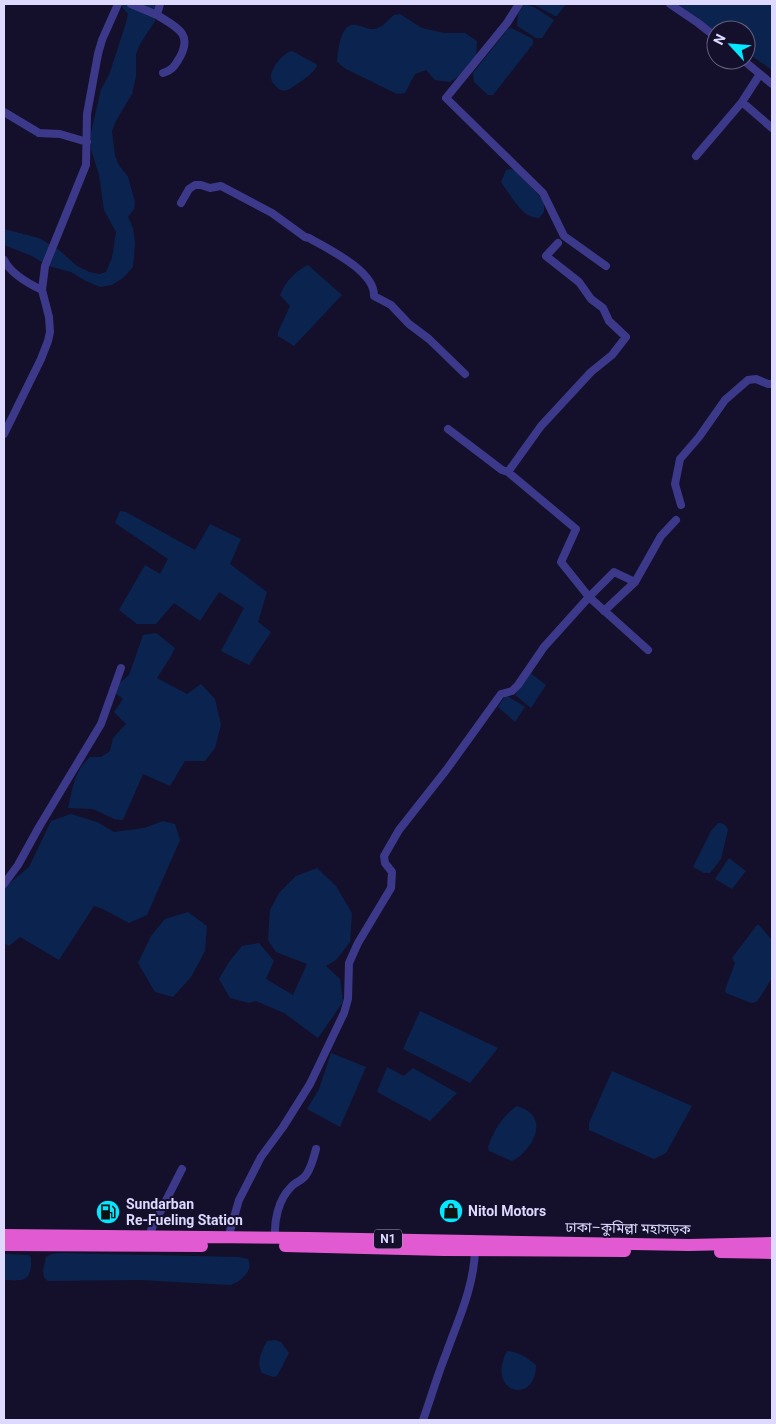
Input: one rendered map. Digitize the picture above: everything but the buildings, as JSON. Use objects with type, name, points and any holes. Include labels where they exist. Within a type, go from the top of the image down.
[{"type":"highway","name":"ঢাকা–কুমিল্লা মহাসড়ক","points":[[4,1235],[689,1245],[772,1243]]},
{"type":"highway","name":"ঢাকা–কুমিল্লা মহাসড়ক","points":[[4,1245],[52,1247],[294,1246],[772,1253]]},
{"type":"street","points":[[4,434],[48,341],[50,325],[42,290],[45,266],[86,165],[87,114],[102,40],[118,4]]},
{"type":"street","points":[[131,4],[157,15],[180,31],[186,39],[185,47],[173,69],[163,73]]},
{"type":"street","points":[[157,15],[160,4]]},
{"type":"street","points":[[519,4],[507,23],[446,98],[543,193],[564,236],[606,266]]},
{"type":"street","points":[[670,4],[706,30]]},
{"type":"street","points":[[755,70],[772,84]]},
{"type":"street","points":[[696,156],[742,102],[760,74]]},
{"type":"street","points":[[742,102],[772,128]]},
{"type":"street","points":[[4,112],[39,133],[60,134],[87,142]]},
{"type":"street","points":[[181,203],[189,189],[195,186],[201,185],[210,188],[221,186],[272,213],[305,237],[355,266],[366,276],[374,290],[374,296],[391,305],[409,324],[429,339],[465,374]]},
{"type":"street","points":[[508,472],[541,426],[591,372],[612,355],[626,337],[609,321],[603,308],[591,299],[579,282],[546,256],[558,243]]},
{"type":"street","points":[[4,260],[6,265],[20,278],[42,290]]},
{"type":"street","points":[[681,505],[675,490],[680,459],[699,437],[725,400],[748,380],[756,379],[772,384]]},
{"type":"street","points":[[448,430],[502,470],[508,472],[576,529],[561,562],[589,597],[648,650]]},
{"type":"street","points":[[604,611],[634,582],[661,536],[676,520]]},
{"type":"street","points":[[228,1238],[239,1200],[252,1174],[261,1157],[283,1127],[310,1084],[344,1013],[348,999],[349,963],[358,943],[391,888],[392,872],[385,863],[384,856],[399,830],[447,769],[501,694],[512,691],[518,685],[544,647],[589,597],[614,572],[634,582]]},
{"type":"street","points":[[4,884],[18,865],[101,724],[122,668]]},
{"type":"street","points":[[275,1238],[274,1226],[279,1208],[292,1186],[302,1180],[308,1173],[316,1149]]},
{"type":"street","points":[[152,1237],[151,1230],[182,1169]]},
{"type":"street","points":[[423,1420],[435,1382],[460,1320],[474,1270],[475,1250]]},
{"type":"water","points":[[123,4],[157,4],[157,10],[155,21],[140,44],[136,54],[136,76],[132,94],[112,131],[115,156],[128,177],[135,202],[134,209],[128,217],[133,228],[135,243],[133,267],[123,278],[112,285],[100,287],[71,272],[48,266],[32,256],[4,245],[4,229],[39,238],[59,250],[77,266],[89,272],[100,274],[106,272],[112,258],[116,232],[104,210],[99,175],[91,149],[91,133],[101,89],[109,75],[126,23],[128,14],[122,7]]},
{"type":"water","points":[[524,4],[534,7],[554,20],[542,38],[536,38],[517,26],[518,14]]},
{"type":"water","points":[[533,4],[566,4],[555,16]]},
{"type":"water","points":[[677,4],[772,4],[772,70],[756,59],[756,20],[706,20],[706,24]]},
{"type":"water","points":[[400,14],[422,28],[444,33],[465,33],[477,41],[476,58],[462,74],[450,82],[435,80],[426,70],[415,74],[405,93],[397,94],[346,69],[337,62],[341,39],[346,28],[356,25],[375,29],[383,25],[394,15]]},
{"type":"water","points":[[511,28],[531,38],[533,44],[493,95],[488,95],[474,82],[473,73],[508,29]]},
{"type":"water","points":[[292,51],[317,66],[314,71],[293,87],[287,90],[280,90],[272,81],[272,73],[275,65],[281,58]]},
{"type":"water","points":[[515,169],[544,201],[544,212],[539,218],[533,217],[522,210],[501,182],[506,170]]},
{"type":"water","points":[[308,265],[342,295],[294,346],[278,336],[290,306],[280,295],[291,277]]},
{"type":"water","points":[[120,511],[126,512],[195,550],[210,524],[241,539],[230,564],[267,592],[258,622],[271,632],[249,665],[221,651],[244,608],[219,592],[200,621],[174,603],[156,624],[137,624],[119,610],[145,565],[160,574],[168,559],[115,523]]},
{"type":"water","points":[[156,633],[175,648],[157,678],[187,694],[201,684],[215,699],[221,725],[215,748],[205,761],[185,761],[170,786],[143,774],[123,820],[114,819],[93,809],[68,808],[77,774],[85,762],[90,757],[101,757],[110,751],[113,738],[126,724],[114,712],[123,699],[115,693],[117,685],[129,675],[143,635]]},
{"type":"water","points":[[529,672],[546,685],[531,708],[515,695]]},
{"type":"water","points":[[506,695],[525,707],[515,722],[498,707]]},
{"type":"water","points":[[71,814],[97,822],[114,832],[144,828],[163,821],[175,824],[180,840],[147,915],[129,923],[94,906],[59,960],[20,937],[9,946],[4,943],[4,888],[29,867],[51,821]]},
{"type":"water","points":[[718,823],[722,823],[728,830],[721,859],[710,873],[704,873],[693,867],[711,831]]},
{"type":"water","points":[[729,858],[746,871],[732,889],[715,879]]},
{"type":"water","points":[[317,868],[336,886],[352,913],[350,942],[336,960],[326,966],[340,979],[343,1002],[318,1038],[284,1013],[256,1001],[249,1003],[230,998],[219,979],[229,962],[242,946],[259,943],[274,961],[266,979],[293,995],[307,964],[276,952],[268,940],[270,910],[279,893],[296,876]]},
{"type":"water","points":[[188,912],[207,926],[205,951],[191,977],[173,997],[155,992],[138,963],[151,936],[165,919]]},
{"type":"water","points":[[757,925],[772,940],[772,978],[756,1002],[751,1003],[726,993],[725,990],[735,963],[732,958]]},
{"type":"water","points":[[420,1011],[498,1048],[470,1083],[403,1049]]},
{"type":"water","points":[[331,1053],[366,1067],[340,1127],[307,1109],[319,1089]]},
{"type":"water","points":[[387,1067],[404,1076],[413,1068],[457,1093],[430,1121],[377,1092]]},
{"type":"water","points":[[612,1071],[692,1106],[666,1153],[654,1159],[589,1130],[589,1123]]},
{"type":"water","points":[[517,1106],[528,1111],[534,1117],[536,1131],[534,1139],[529,1146],[512,1161],[489,1151],[488,1147],[499,1124]]},
{"type":"water","points":[[61,1253],[239,1257],[248,1259],[249,1268],[246,1275],[231,1285],[140,1280],[48,1281],[44,1277],[43,1271],[46,1257]]},
{"type":"water","points":[[4,1254],[29,1255],[31,1266],[28,1276],[22,1280],[4,1280]]},
{"type":"water","points":[[275,1340],[281,1342],[289,1353],[277,1376],[273,1377],[262,1373],[259,1361],[267,1341]]},
{"type":"water","points":[[507,1351],[519,1354],[536,1365],[534,1378],[528,1386],[521,1390],[513,1389],[507,1385],[502,1377],[502,1365]]},
{"type":"place","name":"Nitol Motors","points":[[451,1211]]},
{"type":"place","name":"Sundarban Re-Fueling Station","points":[[108,1212]]}]
